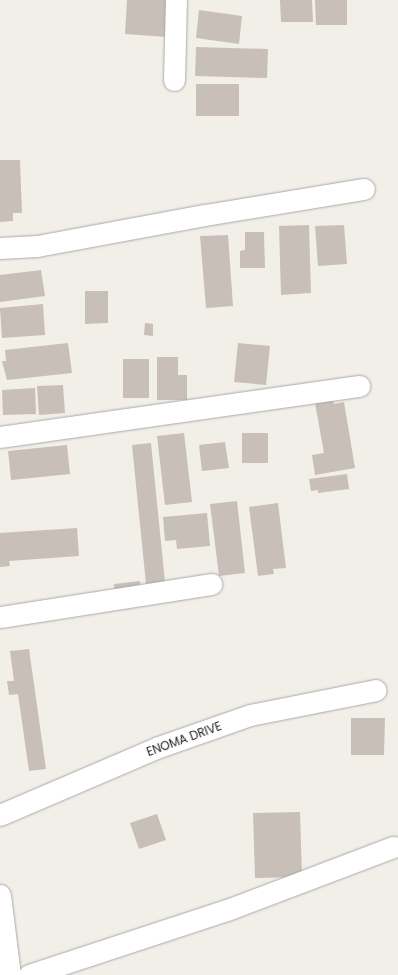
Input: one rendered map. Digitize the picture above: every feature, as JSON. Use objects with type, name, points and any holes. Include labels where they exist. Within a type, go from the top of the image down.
[{"type":"street","points":[[174,80],[176,0]]},
{"type":"street","points":[[0,248],[37,246],[205,215],[364,189]]},
{"type":"street","points":[[0,437],[359,386]]},
{"type":"street","points":[[0,616],[211,584]]},
{"type":"street","name":"ENOMA DRIVE","points":[[0,815],[156,748],[250,715],[376,690]]},
{"type":"street","points":[[29,975],[227,910],[393,847]]},
{"type":"street","points":[[0,895],[10,975]]},
{"type":"building","points":[[127,0],[169,0],[167,37],[125,34]]},
{"type":"building","points":[[280,0],[312,0],[313,22],[281,22]]},
{"type":"building","points":[[315,0],[347,0],[347,25],[316,25]]},
{"type":"building","points":[[199,10],[242,16],[239,44],[196,38]]},
{"type":"building","points":[[196,47],[268,49],[267,78],[195,76]]},
{"type":"building","points":[[196,84],[239,84],[239,116],[196,116]]},
{"type":"building","points":[[0,160],[20,160],[22,213],[13,213],[13,221],[0,222]]},
{"type":"building","points":[[309,225],[311,293],[281,295],[279,226]]},
{"type":"building","points":[[344,225],[347,264],[318,266],[315,226]]},
{"type":"building","points":[[245,232],[264,232],[265,268],[240,268],[240,251],[245,250]]},
{"type":"building","points":[[228,235],[233,306],[206,308],[200,236]]},
{"type":"building","points":[[41,270],[45,296],[0,302],[0,275]]},
{"type":"building","points":[[85,291],[108,291],[108,323],[85,324]]},
{"type":"building","points":[[43,304],[45,335],[2,338],[0,308]]},
{"type":"building","points":[[145,323],[153,324],[153,336],[144,335]]},
{"type":"building","points":[[68,343],[72,373],[7,380],[2,361],[6,361],[5,350]]},
{"type":"building","points":[[238,343],[270,346],[266,385],[234,382]]},
{"type":"building","points":[[157,357],[178,357],[178,375],[187,375],[187,400],[157,400]]},
{"type":"building","points":[[123,359],[149,359],[149,398],[123,398]]},
{"type":"building","points":[[63,385],[65,413],[39,415],[37,386]]},
{"type":"building","points":[[35,388],[36,414],[3,415],[2,390]]},
{"type":"building","points":[[333,400],[334,404],[344,402],[355,468],[315,475],[312,455],[324,453],[315,403]]},
{"type":"building","points":[[184,433],[192,502],[165,505],[157,436]]},
{"type":"building","points":[[242,433],[268,433],[268,463],[242,463]]},
{"type":"building","points":[[225,442],[229,468],[202,471],[199,445]]},
{"type":"building","points":[[151,443],[165,582],[146,584],[132,445]]},
{"type":"building","points":[[67,445],[70,474],[11,480],[8,451]]},
{"type":"building","points":[[347,474],[349,489],[318,493],[318,490],[311,491],[309,479]]},
{"type":"building","points":[[237,501],[245,573],[219,576],[210,504]]},
{"type":"building","points":[[278,503],[286,568],[273,569],[274,574],[258,576],[249,507]]},
{"type":"building","points":[[207,513],[210,546],[177,549],[176,540],[165,541],[163,517]]},
{"type":"building","points":[[77,528],[79,556],[9,561],[10,566],[0,567],[0,533]]},
{"type":"building","points":[[140,581],[141,592],[115,595],[114,584]]},
{"type":"building","points":[[29,649],[46,769],[29,771],[18,694],[9,695],[7,681],[14,681],[10,651]]},
{"type":"building","points":[[351,718],[385,718],[384,755],[351,755]]},
{"type":"building","points":[[300,812],[302,877],[255,878],[253,813]]},
{"type":"building","points":[[157,814],[166,840],[139,849],[130,823]]}]
